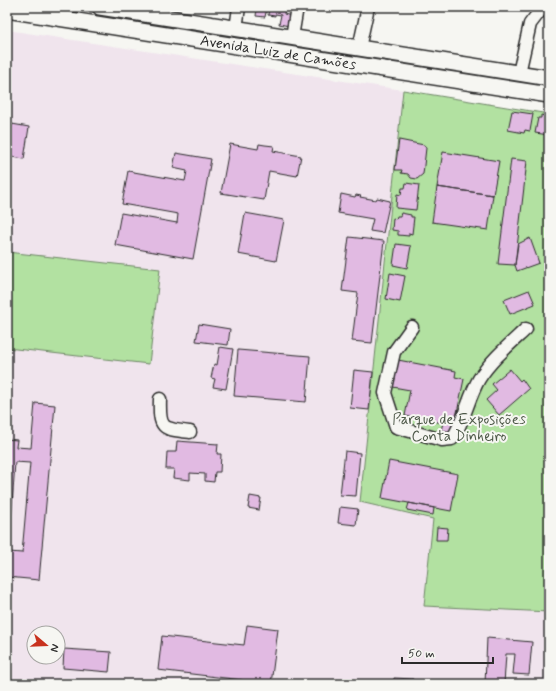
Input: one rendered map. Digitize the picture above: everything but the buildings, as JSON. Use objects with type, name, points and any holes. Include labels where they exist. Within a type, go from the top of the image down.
[{"type":"main road","name":"Avenida Luiz de Camões","points":[[100,7],[148,11],[236,29],[549,78]]},
{"type":"main road","name":"Avenida Luiz de Camões","points":[[7,10],[549,96]]},
{"type":"main road","points":[[348,64],[356,64],[363,61],[362,48]]},
{"type":"main road","points":[[435,78],[438,61]]},
{"type":"street","points":[[236,29],[240,7]]},
{"type":"street","points":[[292,38],[297,7]]},
{"type":"street","points":[[362,48],[368,7]]},
{"type":"street","points":[[518,73],[530,24],[543,7]]},
{"type":"street","points":[[412,327],[394,352],[385,393],[396,428],[442,440],[452,438],[459,428],[479,379],[496,359],[526,329]]},
{"type":"street","points":[[160,399],[160,417],[163,425],[169,429],[190,432]]},
{"type":"shaded area","points":[[7,30],[403,90],[360,502],[433,519],[424,606],[549,612],[549,684],[7,684]]},
{"type":"green space","name":"Parque de Exposições Conta Dinheiro","points":[[403,90],[549,114],[549,612],[424,606],[433,519],[360,502]]},
{"type":"green space","points":[[7,252],[160,269],[149,364],[7,348]]}]
